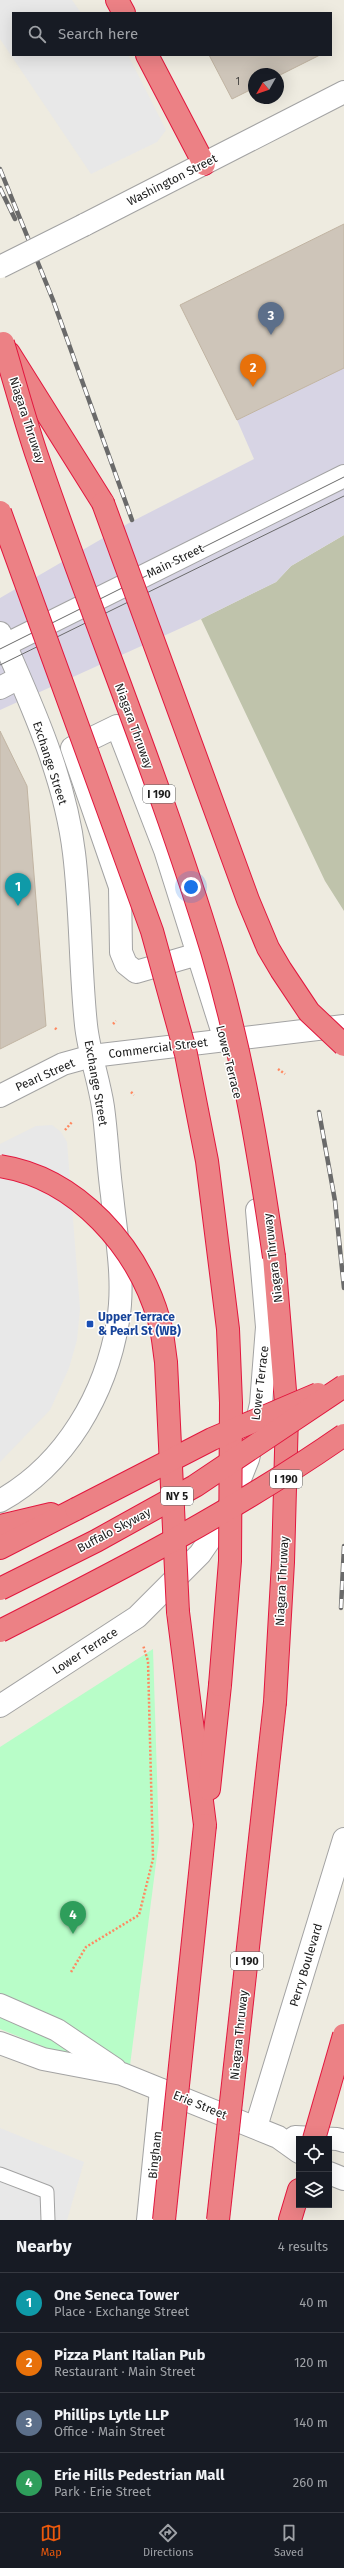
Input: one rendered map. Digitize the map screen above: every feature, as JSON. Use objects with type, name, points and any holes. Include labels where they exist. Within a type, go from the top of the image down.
[{"type":"highway","points":[[117,0],[123,12]]},
{"type":"highway","points":[[147,56],[204,164]]},
{"type":"highway","points":[[1,339],[103,503],[248,900],[268,948],[309,1012],[344,1045]]},
{"type":"highway","name":"Niagara Thruway","points":[[1,339],[37,454],[177,845],[212,953],[239,1057],[260,1158],[274,1256],[287,1415],[280,1633],[274,1710],[218,2220]]},
{"type":"highway","points":[[0,512],[152,931],[186,1054],[207,1161],[227,1322],[231,1403],[230,1561],[205,1825],[164,2220]]},
{"type":"highway","points":[[0,1166],[42,1179],[72,1196],[105,1223],[130,1254],[147,1286],[160,1322],[166,1362],[178,1612],[205,1825]]},
{"type":"highway","points":[[0,1548],[212,1439],[344,1381]]},
{"type":"highway","name":"Buffalo Skyway","points":[[0,1589],[96,1541],[194,1486],[344,1386]]},
{"type":"highway","points":[[0,1631],[148,1556],[235,1506],[344,1435]]},
{"type":"highway","points":[[0,1526],[76,1509]]},
{"type":"highway","points":[[315,2136],[344,2035]]},
{"type":"highway","points":[[290,2220],[296,2200]]},
{"type":"street","name":"Washington Street","points":[[0,267],[344,92]]},
{"type":"street","name":"Main Street","points":[[5,645],[344,476]]},
{"type":"street","name":"Main Street","points":[[5,645],[344,493]]},
{"type":"street","name":"Exchange Street","points":[[0,1501],[21,1489],[55,1458],[91,1407],[108,1363],[119,1319],[119,1264],[103,1106],[86,1027],[74,853],[68,817],[46,744],[5,645]]},
{"type":"street","points":[[0,688],[19,678]]},
{"type":"street","name":"Lower Terrace","points":[[0,1706],[142,1612],[200,1554],[224,1519],[248,1459],[261,1404],[266,1327],[259,1222],[234,1076],[225,1040],[198,954],[165,850],[117,726],[72,748],[120,887],[121,952],[126,964],[136,972],[198,954]]},
{"type":"street","name":"Commercial Street","points":[[92,1056],[344,1026]]},
{"type":"street","name":"Pearl Street","points":[[0,1096],[63,1064],[92,1056]]},
{"type":"street","name":"Perry Boulevard","points":[[256,2128],[344,1839]]},
{"type":"street","name":"Erie Street","points":[[0,2005],[57,2030],[122,2074]]},
{"type":"street","name":"Erie Street","points":[[0,2043],[44,2059],[122,2074],[278,2137],[296,2150]]},
{"type":"street","name":"Bingham","points":[[148,2220],[161,2090]]},
{"type":"street","name":"Erie Street","points":[[278,2137],[337,2139],[344,2141]]},
{"type":"street","points":[[332,2174],[344,2179]]},
{"type":"lane","points":[[0,2174],[47,2192],[48,2220]]},
{"type":"path","points":[[113,1024],[116,1021]]},
{"type":"path","points":[[278,1070],[285,1074]]},
{"type":"path","points":[[65,1130],[72,1122]]},
{"type":"path","points":[[71,1972],[86,1947],[139,1915],[153,1859],[148,1661],[143,1645]]},
{"type":"shaded area","points":[[0,0],[72,0],[80,12],[12,12],[12,56],[129,56],[166,130],[157,142],[91,174],[0,39]]},
{"type":"shaded area","points":[[344,368],[344,535],[291,566],[276,582],[201,619],[0,710],[0,598],[129,523],[254,459],[237,420]]},
{"type":"shaded area","points":[[344,535],[344,911],[325,881],[201,619],[276,582],[291,566]]},
{"type":"shaded area","points":[[52,1125],[61,1132],[67,1142],[80,1309],[77,1340],[69,1368],[50,1410],[0,1462],[0,1144],[36,1126]]},
{"type":"shaded area","points":[[0,2128],[84,2162],[67,2220],[0,2220]]},
{"type":"green space","points":[[153,1649],[159,1840],[128,2081],[0,2029],[0,1747]]},
{"type":"building","points":[[210,56],[318,56],[284,73],[284,68],[248,68],[248,91],[232,99]]},
{"type":"building","points":[[344,224],[344,368],[237,420],[180,305]]},
{"type":"building","points":[[0,731],[27,786],[46,1026],[0,1049]]},
{"type":"tram line","points":[[0,649],[344,477]]},
{"type":"tram line","points":[[0,665],[344,496]]},
{"type":"railway","points":[[0,169],[53,300],[132,520]]},
{"type":"railway","points":[[0,188],[15,219]]},
{"type":"railway","points":[[319,1112],[335,1201],[344,1288]]},
{"type":"railway","points":[[341,1608],[344,1546]]},
{"type":"place","name":"Phillips Lytle LLP","points":[[271,335]]},
{"type":"place","name":"Pizza Plant Italian Pub","points":[[253,387]]},
{"type":"place","name":"One Seneca Tower","points":[[18,906]]},
{"type":"place","name":"Upper Terrace & Pearl St (WB)","points":[[90,1324]]},
{"type":"place","name":"Erie Hills Pedestrian Mall","points":[[73,1934]]}]
